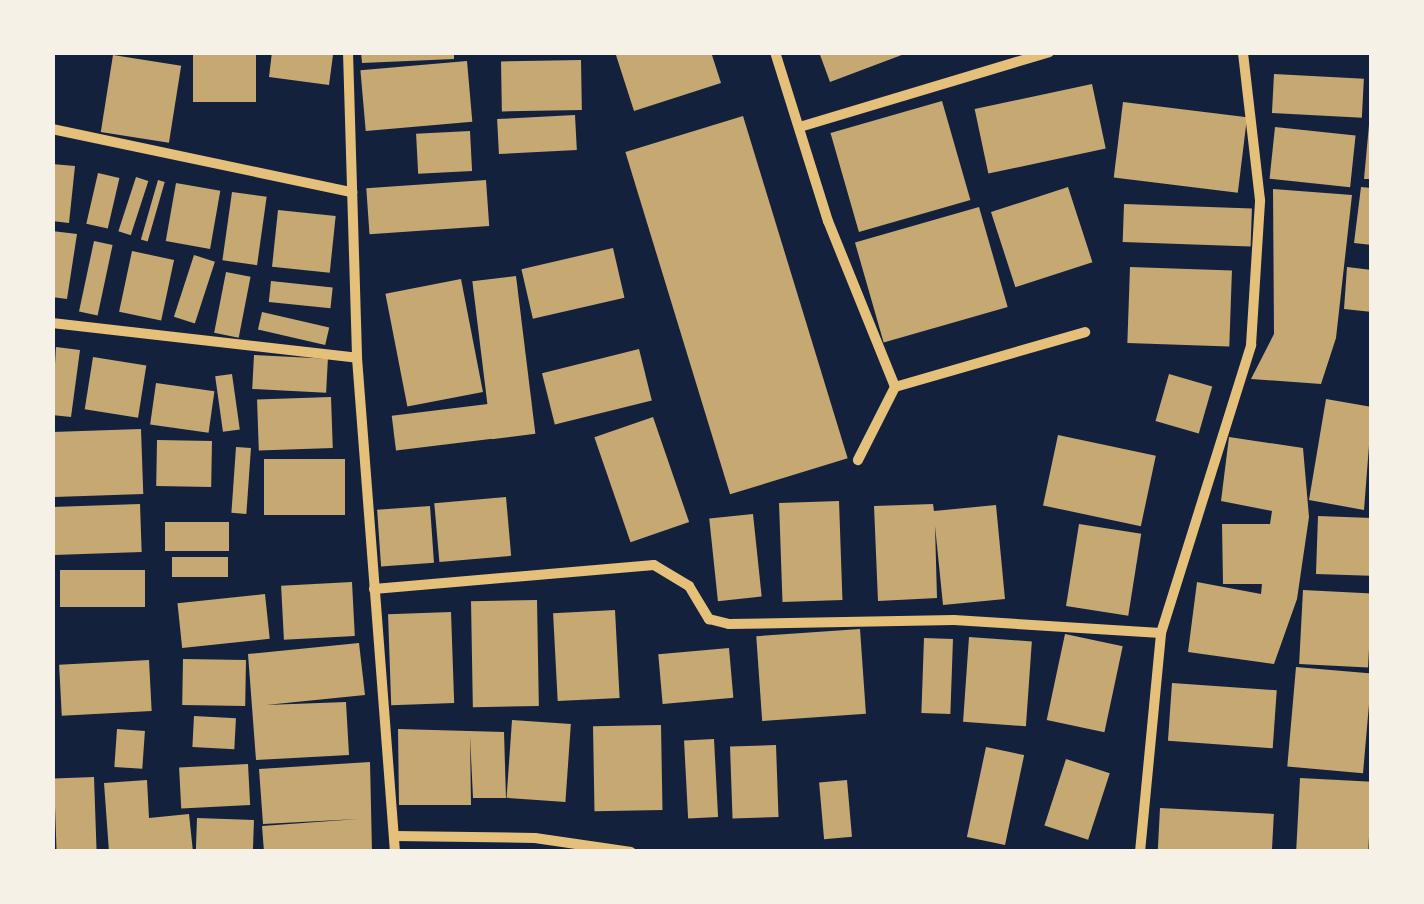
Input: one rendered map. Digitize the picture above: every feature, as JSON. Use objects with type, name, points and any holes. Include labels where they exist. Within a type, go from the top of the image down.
[{"type":"street","points":[[348,52],[357,358],[396,852]]},
{"type":"street","points":[[775,52],[803,126],[828,222],[895,387]]},
{"type":"street","points":[[803,126],[1049,52]]},
{"type":"street","points":[[1140,852],[1161,632],[1251,346],[1260,200],[1242,52]]},
{"type":"street","points":[[52,129],[352,192]]},
{"type":"street","points":[[52,323],[357,358]]},
{"type":"street","points":[[858,460],[895,387],[1085,332]]},
{"type":"street","points":[[374,588],[654,565],[689,586],[709,619],[729,624],[954,620],[1161,632]]},
{"type":"street","points":[[394,836],[535,838],[630,852]]},
{"type":"building","points":[[193,52],[256,52],[256,102],[193,102]]},
{"type":"building","points":[[272,52],[333,55],[329,85],[269,77]]},
{"type":"building","points":[[361,52],[454,52],[454,59],[362,63]]},
{"type":"building","points":[[615,52],[711,52],[721,83],[634,111]]},
{"type":"building","points":[[819,52],[907,52],[907,53],[830,82]]},
{"type":"building","points":[[113,55],[181,66],[169,143],[101,132]]},
{"type":"building","points":[[581,60],[582,110],[502,111],[501,61]]},
{"type":"building","points":[[467,61],[472,122],[366,131],[360,70]]},
{"type":"building","points":[[1274,74],[1364,79],[1362,118],[1272,113]]},
{"type":"building","points":[[1092,84],[1106,149],[988,174],[975,109]]},
{"type":"building","points":[[942,101],[970,200],[859,232],[830,133]]},
{"type":"building","points":[[1123,102],[1247,117],[1238,193],[1114,177]]},
{"type":"building","points":[[575,115],[577,150],[499,154],[497,119]]},
{"type":"building","points":[[743,116],[848,458],[730,494],[625,152]]},
{"type":"building","points":[[1369,125],[1372,179],[1364,179]]},
{"type":"building","points":[[1275,127],[1356,135],[1350,187],[1270,179]]},
{"type":"building","points":[[470,131],[472,171],[418,174],[416,134]]},
{"type":"building","points":[[52,164],[75,166],[69,223],[52,221]]},
{"type":"building","points":[[98,173],[119,178],[108,229],[86,224]]},
{"type":"building","points":[[136,177],[148,181],[131,235],[118,231]]},
{"type":"building","points":[[158,180],[165,182],[148,242],[141,240]]},
{"type":"building","points":[[486,180],[489,226],[370,234],[366,188]]},
{"type":"building","points":[[176,183],[220,191],[210,249],[166,241]]},
{"type":"building","points":[[1068,187],[1092,262],[1015,287],[991,212]]},
{"type":"building","points":[[1361,187],[1372,188],[1372,245],[1354,243]]},
{"type":"building","points":[[1273,189],[1352,195],[1336,338],[1321,384],[1251,379],[1274,334]]},
{"type":"building","points":[[232,192],[267,197],[257,265],[222,260]]},
{"type":"building","points":[[1124,204],[1252,208],[1251,246],[1123,242]]},
{"type":"building","points":[[979,207],[1008,307],[884,343],[855,243]]},
{"type":"building","points":[[278,210],[336,216],[330,273],[272,267]]},
{"type":"building","points":[[52,231],[77,234],[67,299],[52,297]]},
{"type":"building","points":[[94,241],[113,245],[98,315],[79,311]]},
{"type":"building","points":[[613,248],[624,298],[533,319],[521,269]]},
{"type":"building","points":[[132,251],[174,260],[161,321],[119,312]]},
{"type":"building","points":[[194,255],[215,262],[195,324],[174,317]]},
{"type":"building","points":[[1130,267],[1232,271],[1229,347],[1127,343]]},
{"type":"building","points":[[1347,267],[1372,270],[1372,312],[1344,309]]},
{"type":"building","points":[[226,272],[251,277],[239,338],[214,333]]},
{"type":"building","points":[[516,276],[535,434],[492,439],[472,281]]},
{"type":"building","points":[[461,279],[483,392],[407,407],[385,294]]},
{"type":"building","points":[[271,281],[333,287],[330,308],[269,302]]},
{"type":"building","points":[[262,312],[329,328],[325,345],[258,330]]},
{"type":"building","points":[[56,347],[80,350],[71,417],[52,415]]},
{"type":"building","points":[[639,349],[652,400],[555,425],[542,373]]},
{"type":"building","points":[[254,355],[328,359],[326,393],[252,389]]},
{"type":"building","points":[[93,357],[146,365],[138,418],[85,409]]},
{"type":"building","points":[[232,374],[240,429],[223,432],[215,376]]},
{"type":"building","points":[[1169,374],[1212,386],[1199,434],[1155,421]]},
{"type":"building","points":[[156,383],[214,391],[209,433],[150,425]]},
{"type":"building","points":[[331,397],[333,448],[259,451],[257,400]]},
{"type":"building","points":[[1326,399],[1372,407],[1364,510],[1309,500]]},
{"type":"building","points":[[488,404],[492,439],[396,451],[392,416]]},
{"type":"building","points":[[653,417],[689,522],[631,542],[594,437]]},
{"type":"building","points":[[141,429],[143,494],[54,497],[52,432]]},
{"type":"building","points":[[1058,435],[1156,456],[1141,526],[1043,505]]},
{"type":"building","points":[[1229,437],[1303,448],[1309,517],[1297,599],[1274,664],[1188,652],[1197,582],[1261,594],[1262,584],[1223,584],[1222,524],[1270,524],[1272,511],[1221,501]]},
{"type":"building","points":[[157,440],[212,441],[211,487],[156,486]]},
{"type":"building","points":[[236,447],[251,448],[246,514],[231,513]]},
{"type":"building","points":[[264,459],[345,459],[345,515],[264,515]]},
{"type":"building","points":[[506,497],[511,556],[439,562],[434,503]]},
{"type":"building","points":[[839,501],[842,600],[782,602],[779,503]]},
{"type":"building","points":[[140,504],[142,552],[54,555],[52,507]]},
{"type":"building","points":[[933,504],[934,511],[996,505],[1005,599],[943,605],[935,526],[937,598],[878,601],[874,506]]},
{"type":"building","points":[[430,506],[434,563],[381,567],[377,510]]},
{"type":"building","points":[[753,514],[762,597],[718,601],[709,519]]},
{"type":"building","points":[[1318,516],[1372,518],[1370,576],[1316,574]]},
{"type":"building","points":[[165,522],[229,522],[229,551],[165,551]]},
{"type":"building","points":[[1079,524],[1141,534],[1128,616],[1066,606]]},
{"type":"building","points":[[172,557],[228,557],[228,577],[172,577]]},
{"type":"building","points":[[60,570],[145,570],[145,607],[60,607]]},
{"type":"building","points":[[352,582],[355,636],[284,640],[281,586]]},
{"type":"building","points":[[1303,590],[1372,594],[1368,668],[1299,664]]},
{"type":"building","points":[[265,594],[270,639],[182,648],[177,603]]},
{"type":"building","points":[[537,600],[539,706],[473,707],[471,601]]},
{"type":"building","points":[[615,610],[620,698],[558,701],[553,613]]},
{"type":"building","points":[[451,612],[454,703],[391,705],[388,614]]},
{"type":"building","points":[[860,629],[866,714],[762,721],[756,636]]},
{"type":"building","points":[[1065,634],[1123,646],[1104,732],[1047,720]]},
{"type":"building","points":[[969,637],[1032,641],[1026,726],[963,722]]},
{"type":"building","points":[[924,638],[953,639],[950,714],[921,713]]},
{"type":"building","points":[[359,643],[365,695],[266,705],[346,702],[349,755],[256,760],[248,654]]},
{"type":"building","points":[[729,648],[733,698],[663,704],[658,654]]},
{"type":"building","points":[[183,659],[246,660],[245,706],[182,705]]},
{"type":"building","points":[[149,660],[152,711],[62,716],[59,665]]},
{"type":"building","points":[[1296,667],[1372,674],[1363,773],[1287,767]]},
{"type":"building","points":[[1172,683],[1277,690],[1273,748],[1168,741]]},
{"type":"building","points":[[194,716],[236,718],[234,749],[192,747]]},
{"type":"building","points":[[512,720],[571,724],[565,802],[507,798]]},
{"type":"building","points":[[661,725],[662,810],[594,811],[593,726]]},
{"type":"building","points":[[117,729],[145,731],[142,769],[114,767]]},
{"type":"building","points":[[398,729],[504,732],[506,798],[473,798],[470,736],[471,805],[399,805]]},
{"type":"building","points":[[714,739],[718,817],[688,818],[684,741]]},
{"type":"building","points":[[776,745],[779,817],[733,819],[730,747]]},
{"type":"building","points":[[986,747],[1024,755],[1005,845],[967,837]]},
{"type":"building","points":[[1066,759],[1110,773],[1088,840],[1044,826]]},
{"type":"building","points":[[370,762],[372,852],[264,852],[262,826],[358,819],[263,824],[259,769]]},
{"type":"building","points":[[248,764],[250,805],[181,809],[179,768]]},
{"type":"building","points":[[94,777],[97,852],[57,852],[54,778]]},
{"type":"building","points":[[1300,778],[1372,782],[1368,852],[1296,851]]},
{"type":"building","points":[[147,780],[149,818],[189,814],[193,852],[109,852],[104,783]]},
{"type":"building","points":[[847,780],[852,837],[824,839],[819,782]]},
{"type":"building","points":[[1160,808],[1274,814],[1272,852],[1158,852]]},
{"type":"building","points":[[197,818],[254,820],[253,852],[196,852]]}]
